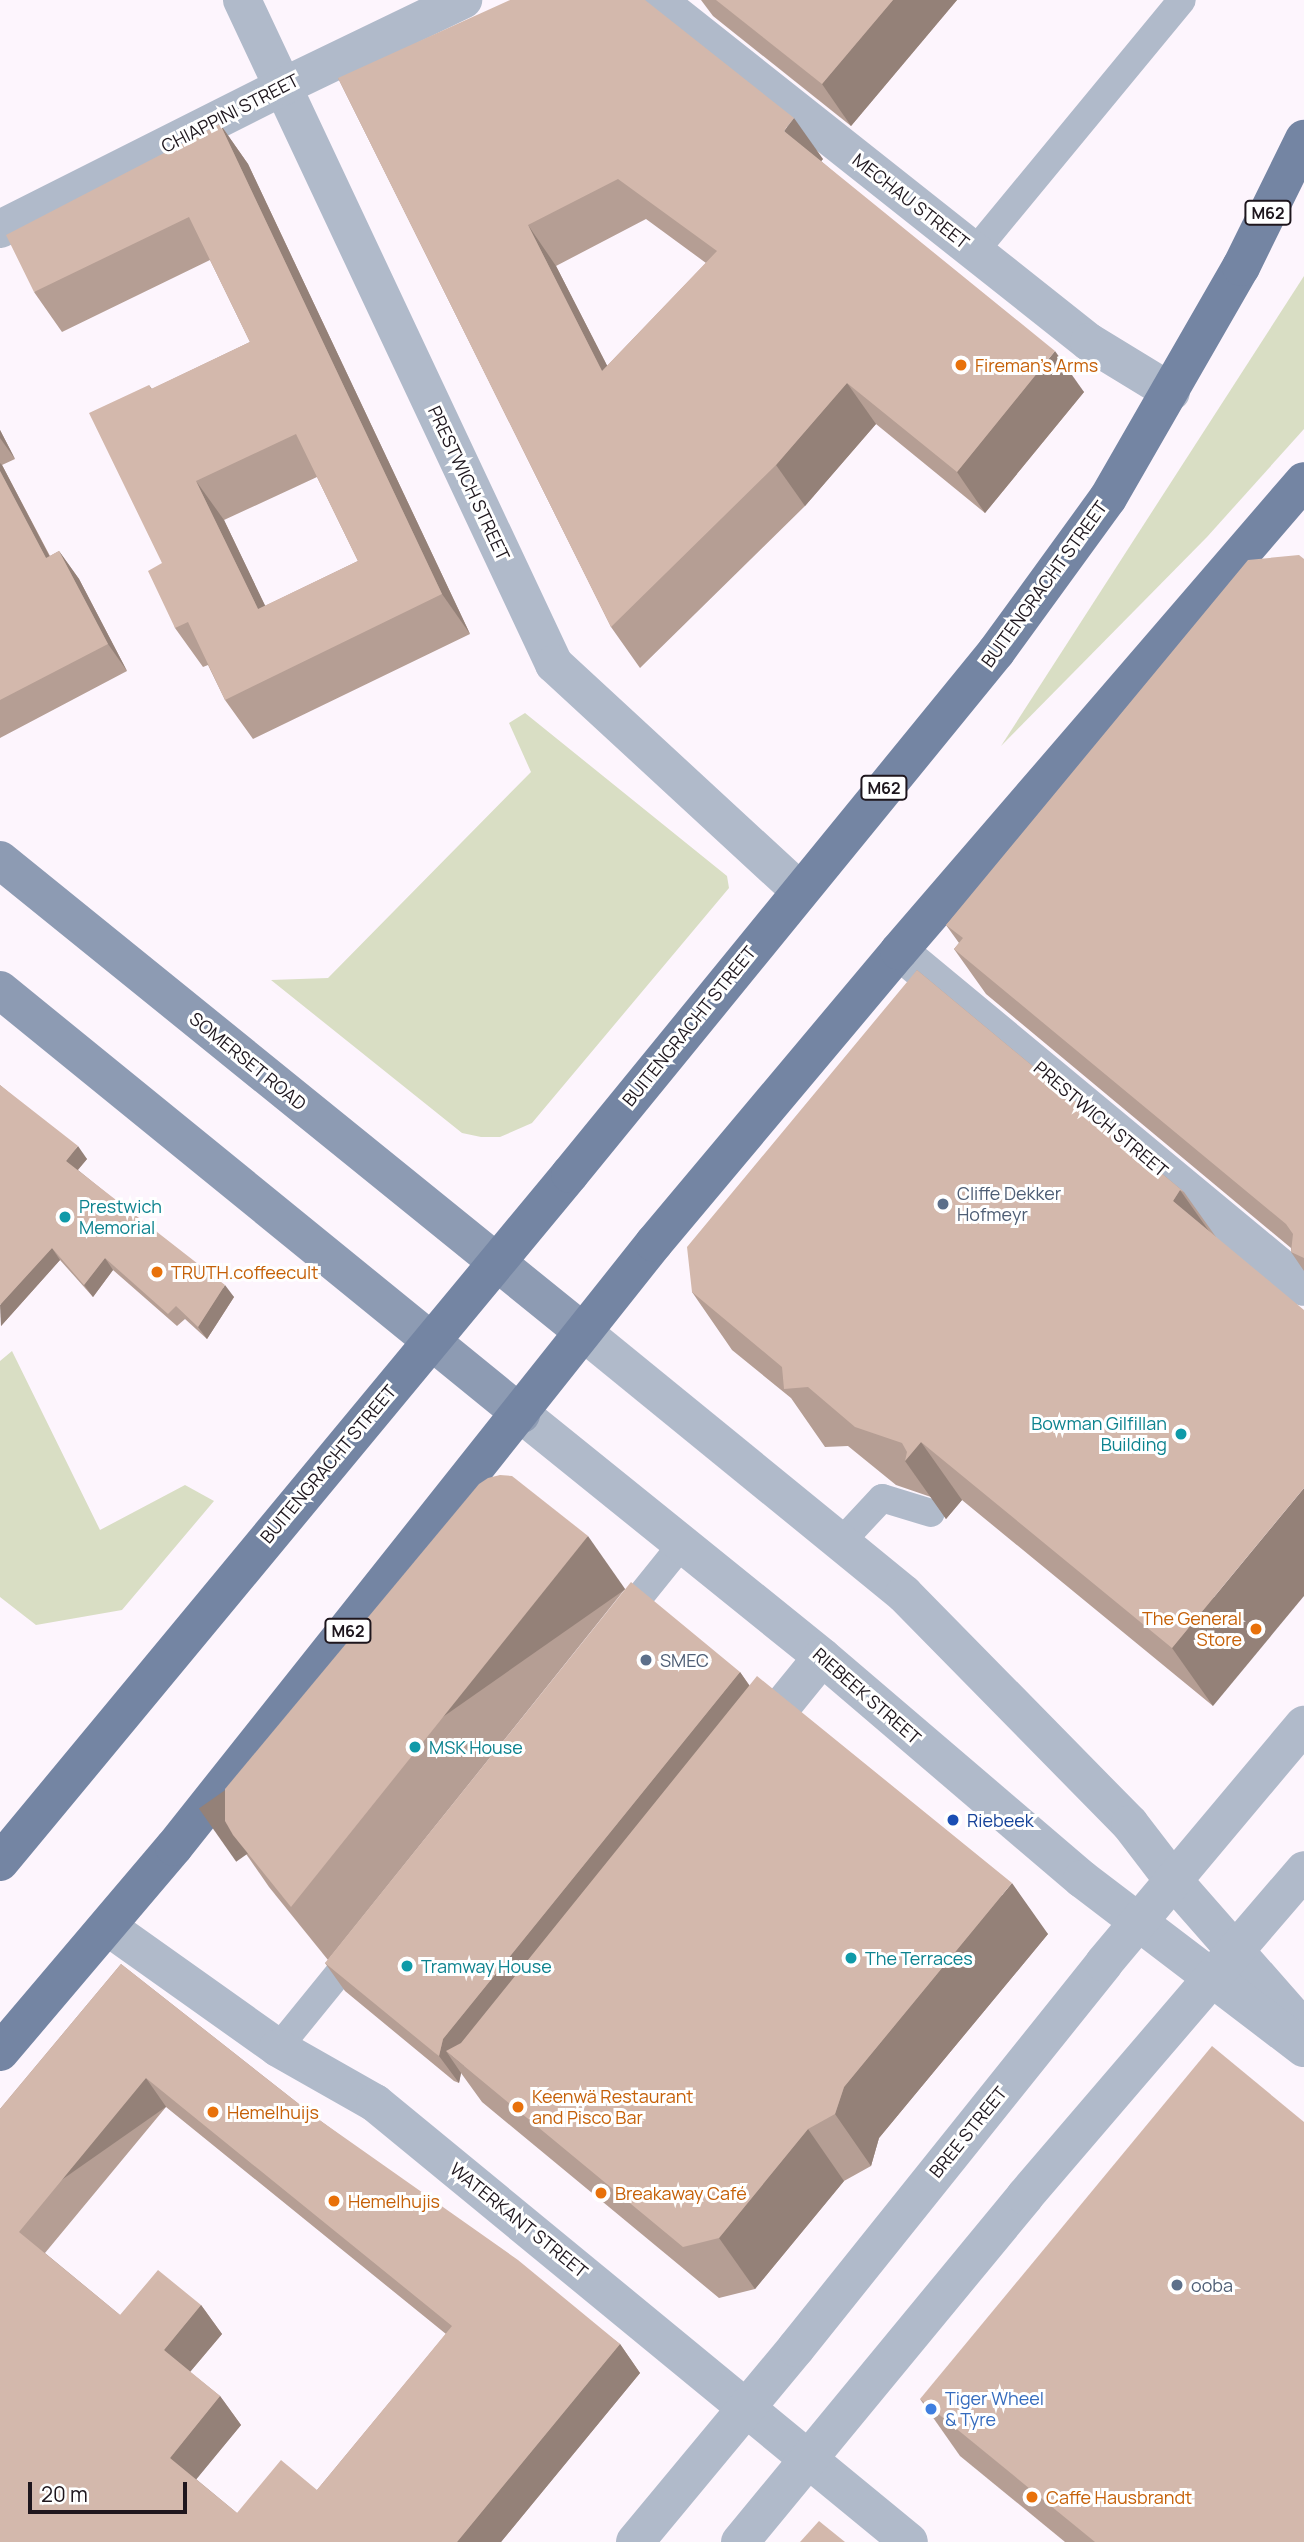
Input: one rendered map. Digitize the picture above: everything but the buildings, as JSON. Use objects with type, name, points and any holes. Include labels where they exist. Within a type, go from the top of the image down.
[{"type":"main road","name":"BUITENGRACHT STREET","points":[[0,1862],[996,652],[1108,498],[1241,267],[1304,139]]},
{"type":"main road","name":"M62","points":[[0,2052],[108,1927],[521,1414],[583,1332],[899,951],[1300,494]]},
{"type":"main road","name":"SOMERSET ROAD","points":[[0,860],[497,1261]]},
{"type":"main road","points":[[0,990],[431,1341]]},
{"type":"main road","name":"RIEBEEK STREET","points":[[497,1261],[583,1332]]},
{"type":"main road","name":"RIEBEEK STREET","points":[[431,1341],[521,1414]]},
{"type":"street","name":"PRESTWICH STREET","points":[[242,0],[554,664],[799,890]]},
{"type":"street","name":"CHIAPPINI STREET","points":[[0,229],[284,86],[463,0]]},
{"type":"street","name":"MECHAU STREET","points":[[657,0],[1089,342],[1171,392]]},
{"type":"street","name":"PRESTWICH STREET","points":[[899,951],[1304,1287]]},
{"type":"street","name":"RIEBEEK STREET","points":[[583,1332],[841,1542],[923,1613],[1130,1824],[1173,1880],[1226,1965],[1304,2048]]},
{"type":"street","name":"RIEBEEK STREET","points":[[521,1414],[822,1657],[1082,1879],[1139,1922],[1226,1965],[1304,2028]]},
{"type":"street","points":[[732,1768],[822,1657]]},
{"type":"street","name":"BREE STREET","points":[[635,2542],[747,2408],[1173,1880],[1304,1725]]},
{"type":"street","points":[[740,2542],[1025,2196],[1226,1965],[1304,1870]]},
{"type":"street","name":"WATERKANT STREET","points":[[108,1927],[278,2049],[376,2103],[909,2542]]},
{"type":"lane","points":[[975,251],[1182,0]]},
{"type":"lane","points":[[841,1542],[881,1498],[931,1513]]},
{"type":"lane","points":[[603,1643],[682,1544]]},
{"type":"lane","points":[[278,2049],[377,1925]]},
{"type":"green space","points":[[1304,276],[1304,429],[1207,537],[1001,746]]},
{"type":"green space","points":[[525,713],[727,876],[729,888],[532,1123],[500,1137],[481,1137],[462,1133],[271,980],[328,978],[531,772],[509,723]]},
{"type":"green space","points":[[12,1351],[100,1530],[185,1485],[214,1501],[122,1610],[36,1625],[0,1597],[0,1361]]},
{"type":"place","name":"Fireman's Arms","points":[[961,365]]},
{"type":"place","name":"Cliffe Dekker Hofmeyr","points":[[943,1204]]},
{"type":"place","name":"Prestwich Memorial","points":[[65,1217]]},
{"type":"place","name":"TRUTH.coffeecult","points":[[157,1272]]},
{"type":"place","name":"Bowman Gilfillan Building","points":[[1181,1434]]},
{"type":"place","name":"The General Store","points":[[1256,1629]]},
{"type":"place","name":"SMEC","points":[[646,1660]]},
{"type":"place","name":"MSK House","points":[[415,1747]]},
{"type":"place","name":"Riebeek","points":[[953,1820]]},
{"type":"place","name":"The Terraces","points":[[851,1958]]},
{"type":"place","name":"Tramway House","points":[[407,1966]]},
{"type":"place","name":"Keenwä Restaurant and Pisco Bar","points":[[518,2107]]},
{"type":"place","name":"Hemelhuijs","points":[[213,2112]]},
{"type":"place","name":"Breakaway Café","points":[[601,2193]]},
{"type":"place","name":"Hemelhujis","points":[[334,2201]]},
{"type":"place","name":"ooba","points":[[1177,2285]]},
{"type":"place","name":"Tiger Wheel & Tyre","points":[[931,2409]]},
{"type":"place","name":"Caffe Hausbrandt","points":[[1032,2497]]}]
